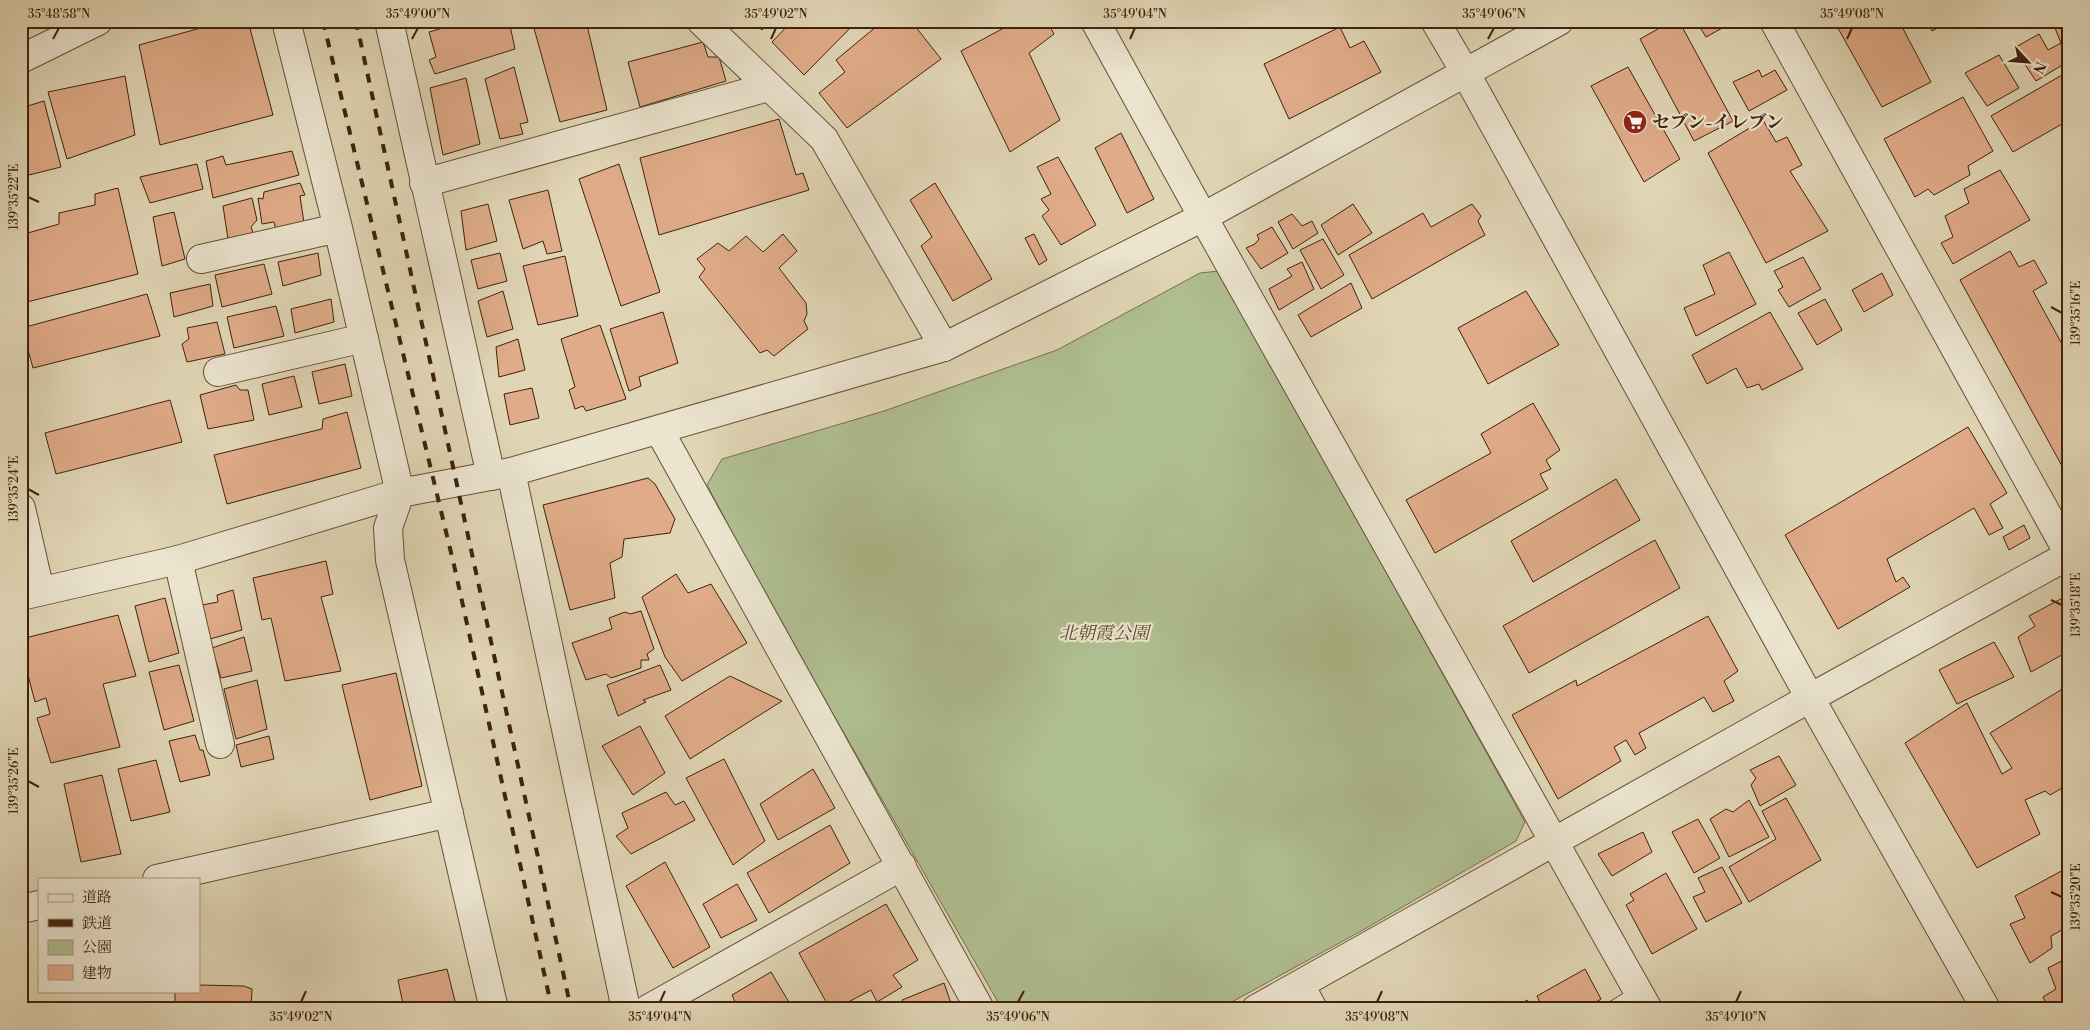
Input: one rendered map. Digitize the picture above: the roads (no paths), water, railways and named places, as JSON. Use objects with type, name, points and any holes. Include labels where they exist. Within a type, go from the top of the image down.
[{"type":"street","points":[[286,21],[338,228],[400,493],[388,528],[390,560],[494,1009]]},
{"type":"street","points":[[389,21],[424,183],[501,474],[626,1009]]},
{"type":"street","points":[[702,21],[768,87],[824,139],[944,347]]},
{"type":"street","points":[[1095,21],[1203,217],[1644,1001]]},
{"type":"street","points":[[1435,21],[1465,72],[1810,698],[1986,1009]]},
{"type":"street","points":[[21,508],[31,594],[178,560],[400,493],[501,474],[944,347],[1203,217],[1559,21]]},
{"type":"street","points":[[1256,1009],[2069,555],[1774,21]]},
{"type":"street","points":[[21,59],[97,22]]},
{"type":"street","points":[[424,183],[768,87]]},
{"type":"street","points":[[202,259],[338,228]]},
{"type":"street","points":[[218,372],[364,338]]},
{"type":"street","points":[[659,430],[980,1009]]},
{"type":"street","points":[[178,560],[220,744]]},
{"type":"street","points":[[162,878],[448,813]]},
{"type":"street","points":[[648,1009],[902,866]]},
{"type":"street","points":[[21,909],[38,905]]},
{"type":"street","points":[[1300,985],[1313,1009]]},
{"type":"lane","points":[[1616,1009],[1644,1001]]},
{"type":"railway","points":[[323,21],[454,565],[552,1009]]},
{"type":"railway","points":[[356,21],[571,1009]]},
{"type":"place","name":"セブン-イレブン","points":[[1635,122]]},
{"type":"park label","name":"北朝霞公園","points":[[1104,633]]}]
